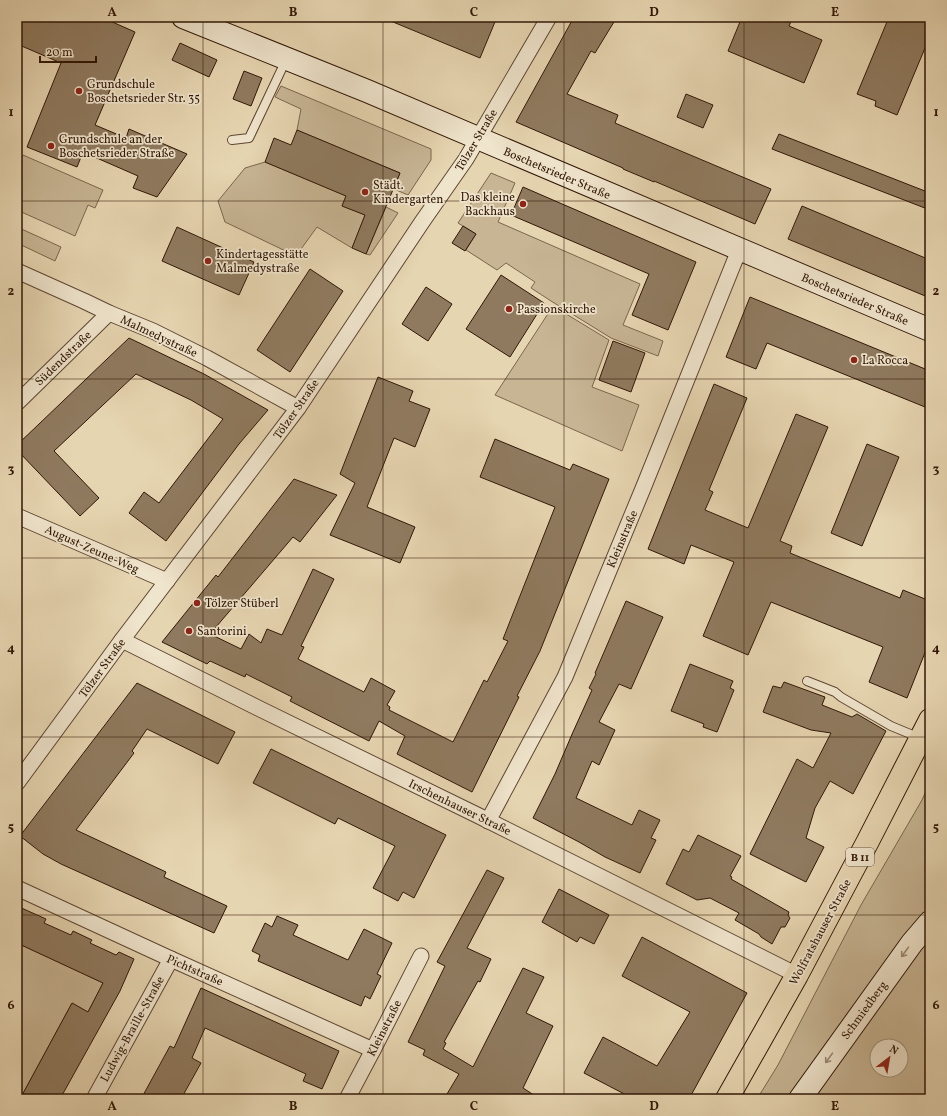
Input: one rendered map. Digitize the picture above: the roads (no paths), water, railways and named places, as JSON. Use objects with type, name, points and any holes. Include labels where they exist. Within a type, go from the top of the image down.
[{"type":"main road","name":"Boschetsrieder Straße","points":[[183,17],[367,92],[930,330]]},
{"type":"main road","name":"Wolfratshauser Straße","points":[[727,1099],[797,975],[925,729]]},
{"type":"main road","name":"Schmiedberg","points":[[800,1099],[912,943],[930,922]]},
{"type":"street","name":"Tölzer Straße","points":[[17,783],[122,640],[298,408],[466,159],[549,17]]},
{"type":"street","name":"Kleinstraße","points":[[488,821],[565,677],[739,250]]},
{"type":"street","name":"Malmedystraße","points":[[17,271],[109,313],[153,331],[207,358],[298,408]]},
{"type":"street","name":"Südendstraße","points":[[17,403],[109,313]]},
{"type":"street","name":"August-Zeune-Weg","points":[[17,516],[167,581]]},
{"type":"street","name":"Irschenhauser Straße","points":[[122,640],[797,975]]},
{"type":"street","name":"Pichtstraße","points":[[17,888],[373,1050]]},
{"type":"street","name":"Kleinstraße","points":[[347,1099],[421,956]]},
{"type":"street","name":"Ludwig-Braille-Straße","points":[[94,1099],[171,959]]},
{"type":"lane","points":[[232,140],[249,138],[286,59]]},
{"type":"lane","points":[[807,681],[835,692],[841,698],[891,726],[925,729]]},
{"type":"place","name":"Grundschule Boschetsrieder Str. 35","points":[[79,91]]},
{"type":"place","name":"Grundschule an der Boschetsrieder Straße","points":[[51,146]]},
{"type":"place","name":"Städt. Kindergarten","points":[[365,192]]},
{"type":"place","name":"Das kleine Backhaus","points":[[523,204]]},
{"type":"place","name":"Kindertagesstätte Malmedystraße","points":[[208,261]]},
{"type":"place","name":"Passionskirche","points":[[509,309]]},
{"type":"place","name":"La Rocca","points":[[854,360]]},
{"type":"place","name":"Tölzer Stüberl","points":[[197,603]]},
{"type":"place","name":"Santorini","points":[[189,631]]}]
